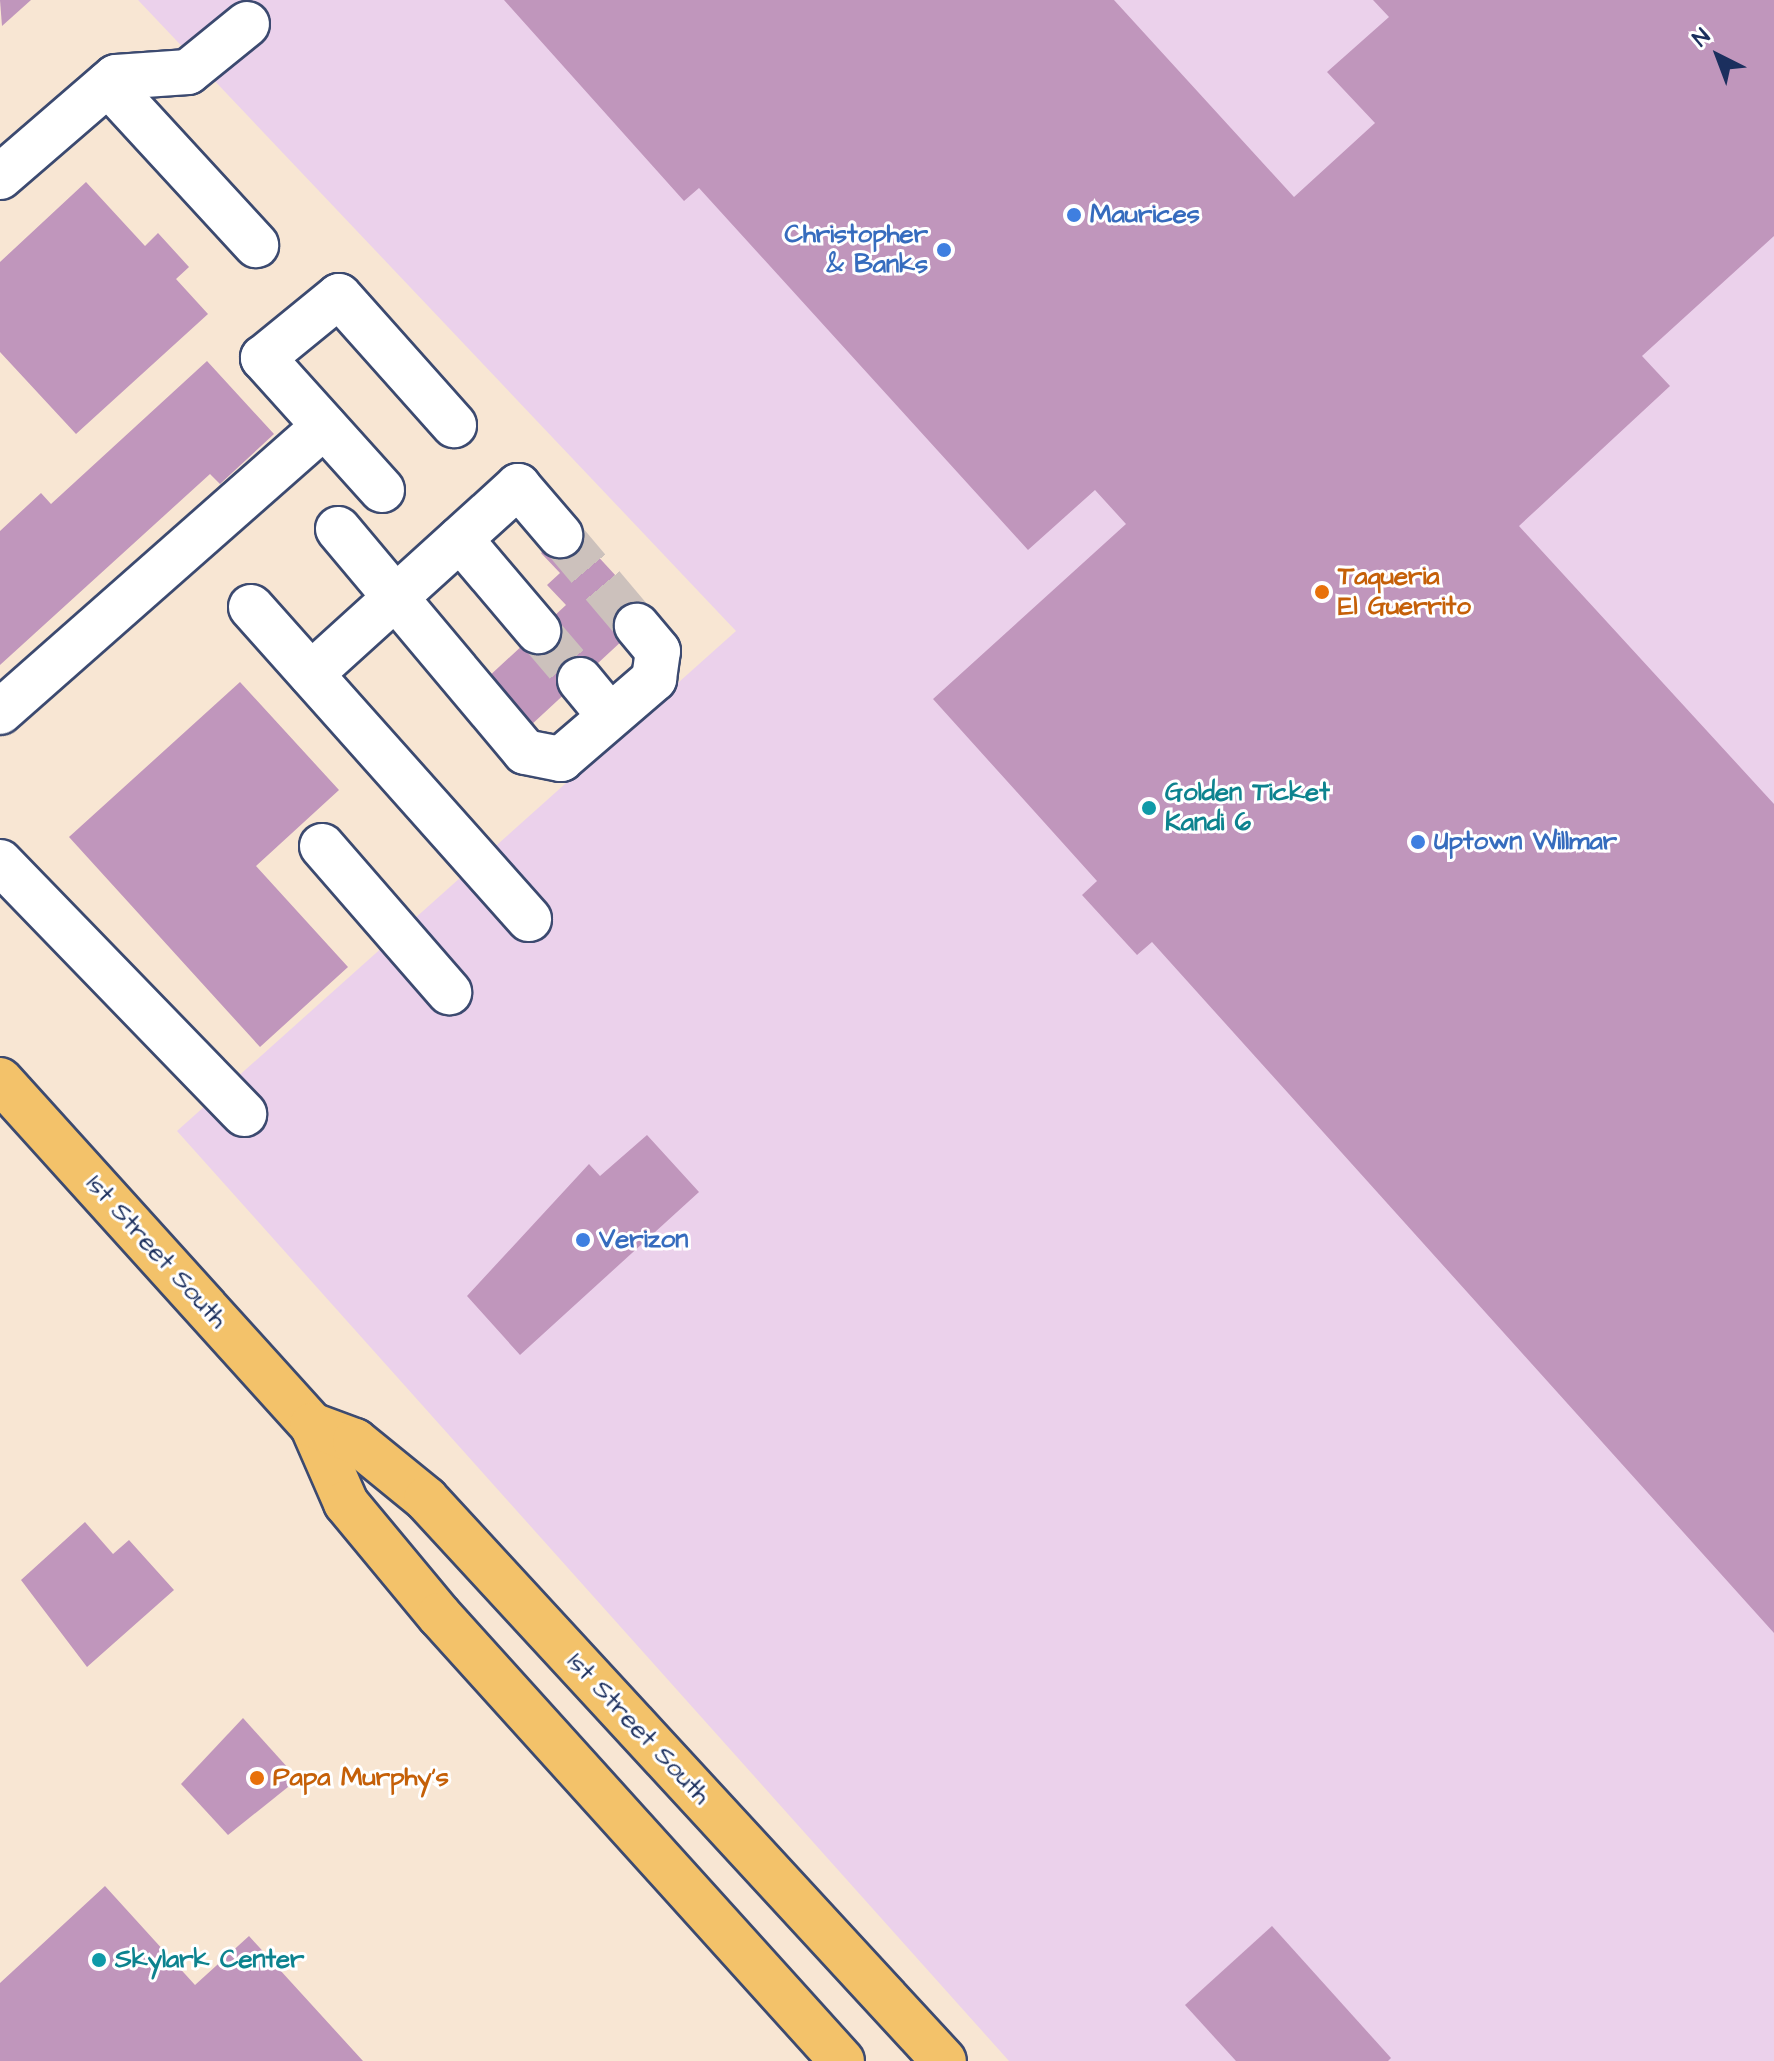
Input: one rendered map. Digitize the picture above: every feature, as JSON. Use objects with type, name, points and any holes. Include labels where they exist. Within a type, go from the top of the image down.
[{"type":"main road","name":"1st Street South","points":[[0,1080],[312,1425],[327,1470],[363,1527],[842,2061]]},
{"type":"main road","name":"1st Street South","points":[[312,1425],[355,1441],[426,1499],[944,2061]]},
{"type":"lane","points":[[0,177],[108,84],[132,74],[188,72],[247,24]]},
{"type":"lane","points":[[108,84],[256,245]]},
{"type":"lane","points":[[382,490],[263,358],[339,296],[454,425]]},
{"type":"lane","points":[[0,712],[324,426]]},
{"type":"lane","points":[[311,674],[518,486],[560,535]]},
{"type":"lane","points":[[338,529],[525,752],[561,759],[654,679],[658,651],[637,626]]},
{"type":"lane","points":[[460,539],[538,631]]},
{"type":"lane","points":[[251,607],[529,919]]},
{"type":"lane","points":[[580,680],[609,715]]},
{"type":"lane","points":[[322,846],[449,992]]},
{"type":"lane","points":[[0,862],[244,1114]]},
{"type":"shaded area","points":[[138,0],[1774,0],[1774,2061],[1009,2061],[177,1131],[736,631]]},
{"type":"building","points":[[0,0],[31,0],[2,26]]},
{"type":"building","name":"Uptown Willmar","points":[[504,0],[1114,0],[1294,197],[1375,123],[1327,72],[1389,17],[1373,0],[1774,0],[1774,236],[1642,356],[1670,386],[1519,526],[1774,804],[1774,1633],[1152,942],[1137,955],[1082,895],[1097,881],[933,699],[1126,524],[1095,490],[1028,550],[699,188],[684,201]]},
{"type":"building","points":[[86,182],[145,246],[158,233],[189,267],[176,279],[208,314],[76,434],[0,352],[0,262]]},
{"type":"building","points":[[207,361],[274,434],[220,484],[210,474],[0,665],[0,531],[41,493],[51,504]]},
{"type":"building","points":[[570,526],[651,614],[530,726],[486,679],[566,605],[547,585],[560,573],[541,553]]},
{"type":"building","points":[[240,682],[339,790],[256,866],[348,967],[260,1047],[69,837]]},
{"type":"building","name":"Verizon","points":[[647,1135],[699,1192],[520,1355],[467,1296],[589,1164],[600,1176]]},
{"type":"building","points":[[85,1522],[113,1554],[129,1540],[174,1590],[87,1667],[21,1580]]},
{"type":"building","points":[[243,1718],[298,1779],[228,1835],[181,1784]]},
{"type":"building","name":"Skylark Center","points":[[105,1886],[195,1985],[249,1936],[363,2061],[0,2061],[0,1983]]},
{"type":"building","points":[[1272,1926],[1391,2058],[1388,2061],[1236,2061],[1185,2005]]},
{"type":"tunnel","points":[[560,535],[637,626]]},
{"type":"tunnel","points":[[538,631],[580,680]]},
{"type":"place","name":"Maurices","points":[[1074,215]]},
{"type":"place","name":"Christopher & Banks","points":[[944,250]]},
{"type":"place","name":"Taqueria El Guerrito","points":[[1322,592]]},
{"type":"place","name":"Golden Ticket Kandi 6","points":[[1149,808]]},
{"type":"place","name":"Uptown Willmar","points":[[1418,842]]},
{"type":"place","name":"Verizon","points":[[583,1240]]},
{"type":"place","name":"Papa Murphy's","points":[[257,1778]]},
{"type":"place","name":"Skylark Center","points":[[99,1960]]}]
